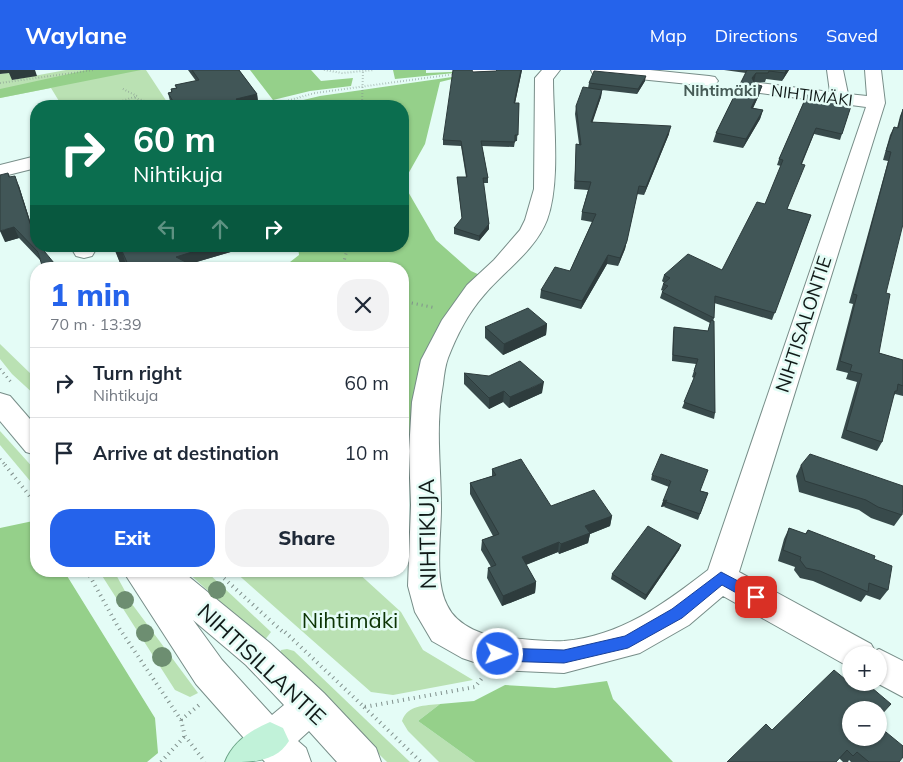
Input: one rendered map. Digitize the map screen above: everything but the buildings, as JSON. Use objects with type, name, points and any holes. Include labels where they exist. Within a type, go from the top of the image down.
[{"type":"street","name":"NIHTIKUJA","points":[[552,70],[544,78],[544,189],[536,220],[530,234],[502,265],[475,290],[458,314],[434,360],[426,402],[423,451],[426,498],[424,586],[432,612],[444,630],[474,647],[498,654],[564,657],[628,642],[677,614],[721,578]]},
{"type":"street","points":[[599,70],[709,81]]},
{"type":"street","points":[[835,70],[840,98]]},
{"type":"street","name":"NIHTISALONTIE","points":[[721,578],[876,103],[872,70]]},
{"type":"street","name":"NIHTIMÄKI","points":[[760,88],[876,103]]},
{"type":"street","points":[[0,171],[30,164]]},
{"type":"street","points":[[0,403],[30,437]]},
{"type":"street","name":"NIHTISILLANTIE","points":[[143,577],[269,755]]},
{"type":"street","name":"NIHTISILLANTIE","points":[[165,577],[258,654],[311,706],[362,762]]},
{"type":"street","points":[[721,578],[843,646]]},
{"type":"street","points":[[887,671],[903,680]]},
{"type":"street","points":[[269,755],[311,706]]},
{"type":"path","points":[[0,83],[94,70]]},
{"type":"path","points":[[324,70],[330,73],[374,70]]},
{"type":"path","points":[[362,100],[362,87],[365,78],[363,71]]},
{"type":"path","points":[[290,100],[315,93],[484,71]]},
{"type":"path","points":[[122,90],[137,96],[134,98]]},
{"type":"path","points":[[128,100],[134,98],[145,100]]},
{"type":"path","points":[[409,303],[458,314]]},
{"type":"path","points":[[0,460],[30,497]]},
{"type":"path","points":[[90,577],[117,625],[181,720],[185,736],[205,762]]},
{"type":"path","points":[[285,632],[421,762]]},
{"type":"path","points":[[364,707],[475,687],[498,654]]},
{"type":"path","points":[[160,762],[185,736]]},
{"type":"green space","points":[[66,70],[146,70],[166,100],[58,100],[51,88],[0,98],[0,74],[12,72],[12,80]]},
{"type":"green space","points":[[87,70],[141,70],[0,98],[0,89]]},
{"type":"green space","points":[[250,70],[311,70],[321,81],[353,78],[351,86],[310,91],[273,100]]},
{"type":"green space","points":[[393,70],[426,70],[426,73],[474,71],[395,79]]},
{"type":"green space","points":[[473,74],[440,82],[425,144],[409,172],[409,100],[303,100]]},
{"type":"green space","points":[[409,193],[436,240],[471,271],[482,276],[462,299],[409,477],[409,262],[290,262],[299,255],[299,252],[409,252]]},
{"type":"green space","points":[[0,344],[30,373],[30,390],[12,374],[0,359]]},
{"type":"green space","points":[[0,431],[30,464],[30,481],[0,445]]},
{"type":"green space","points":[[30,522],[30,577],[68,577],[155,718],[158,753],[147,762],[0,762],[0,528]]},
{"type":"green space","points":[[103,577],[117,577],[132,604],[198,693],[190,697],[175,690]]},
{"type":"green space","points":[[193,577],[212,577],[271,632],[264,641]]},
{"type":"green space","name":"Nihtimäki","points":[[241,577],[363,577],[401,612],[423,650],[473,680],[393,695],[371,692]]},
{"type":"green space","points":[[281,650],[294,651],[410,762],[387,762],[279,656]]},
{"type":"green space","points":[[607,681],[613,699],[673,762],[475,762],[418,721],[440,704],[474,701],[505,685],[555,688]]},
{"type":"green space","points":[[440,704],[418,721],[475,762],[439,762],[408,731],[402,721],[408,711],[418,707]]},
{"type":"district","name":"Nihtimäki","points":[[720,90]]},
{"type":"route","points":[[498,654],[564,657],[628,642],[677,614],[721,578],[756,597]]}]
